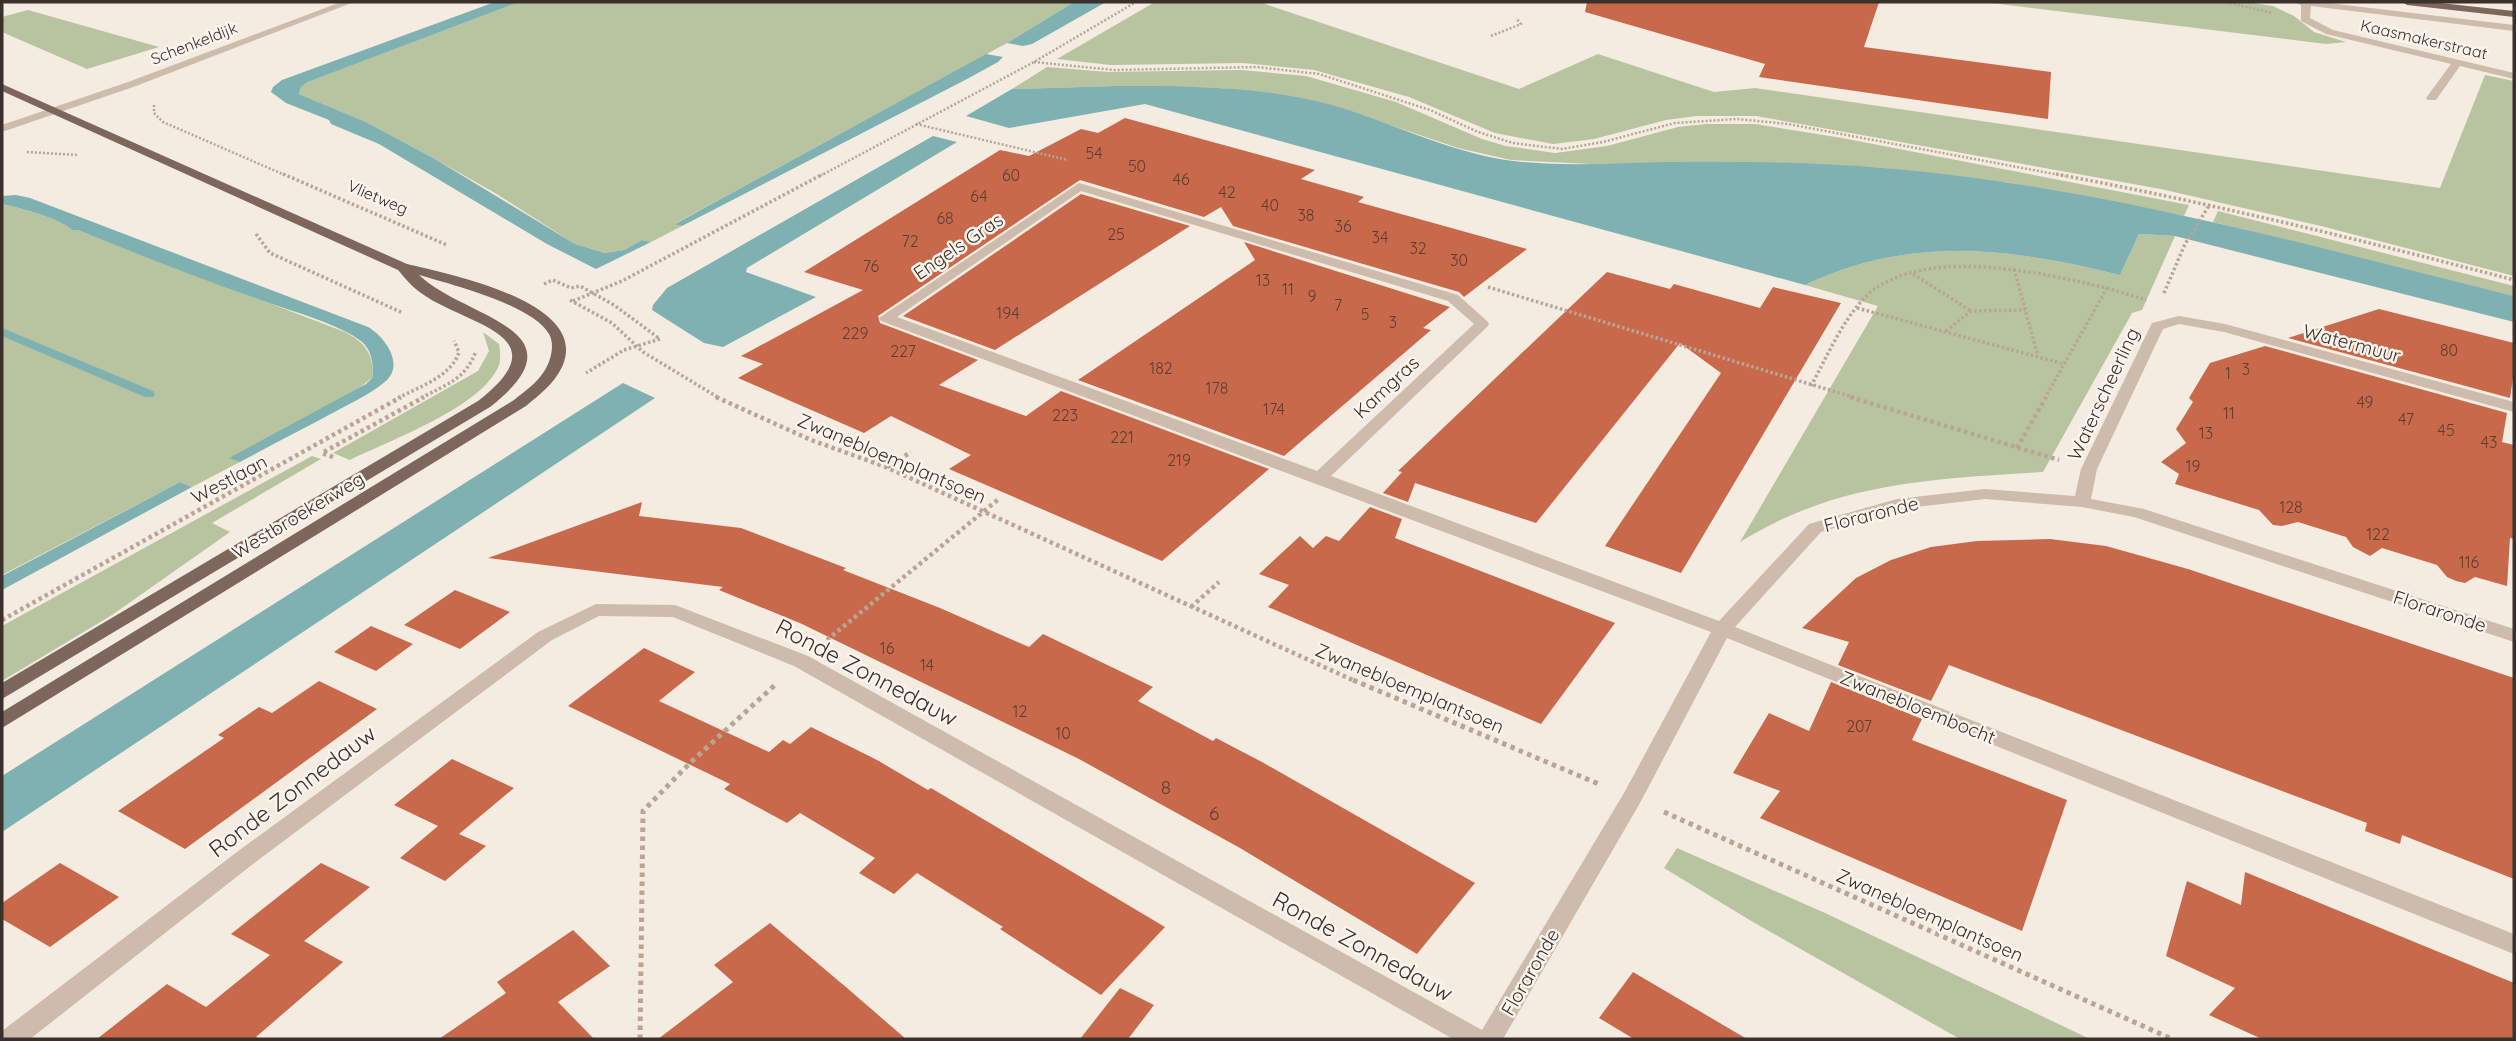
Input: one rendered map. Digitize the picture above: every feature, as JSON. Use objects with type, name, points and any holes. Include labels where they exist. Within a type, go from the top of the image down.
[{"type":"main road","points":[[2407,2],[2514,14]]},
{"type":"main road","points":[[2,87],[402,267]]},
{"type":"main road","name":"Westbroekerweg","points":[[2,721],[520,403],[553,371],[558,359],[559,337],[537,314],[459,282],[402,267]]},
{"type":"main road","name":"Westbroekerweg","points":[[2,692],[484,404],[502,389],[522,365],[522,352],[509,333],[426,290],[402,267]]},
{"type":"street","name":"Schenkeldijk","points":[[2,129],[132,84],[349,2]]},
{"type":"street","points":[[2298,2],[2514,28]]},
{"type":"street","name":"Kaasmakerstraat","points":[[2306,3],[2305,19],[2330,32],[2514,76]]},
{"type":"street","points":[[2432,98],[2457,63]]},
{"type":"street","name":"Kamgras","points":[[1079,187],[1454,298],[1482,324],[1318,479]]},
{"type":"street","name":"Engels Gras","points":[[1079,187],[886,318],[1318,479]]},
{"type":"street","name":"Watermuur","points":[[2179,320],[2225,328],[2514,407]]},
{"type":"street","name":"Waterscheerling","points":[[2082,502],[2089,469],[2157,326],[2179,320]]},
{"type":"street","name":"Zwanebloembocht","points":[[1318,479],[1722,629],[2514,944]]},
{"type":"street","name":"Floraronde","points":[[1490,1039],[1632,797],[1722,629],[1815,528],[1897,504],[1985,494],[2082,502],[2138,513],[2514,636]]},
{"type":"street","name":"Ronde Zonnedauw","points":[[11,1039],[245,858],[545,636],[596,610],[675,611],[801,662],[1475,1039]]},
{"type":"path","points":[[564,296],[572,301],[622,281],[1034,62],[1136,2]]},
{"type":"path","points":[[1491,36],[1521,24],[1516,18]]},
{"type":"path","points":[[1034,62],[1114,70],[1257,67],[1319,74],[1430,110],[1478,132],[1513,143],[1562,149],[1603,142],[1675,123],[1737,119],[1788,124],[2210,204],[2514,280]]},
{"type":"path","name":"Vlietweg","points":[[132,84],[155,96],[154,113],[163,122],[448,245]]},
{"type":"path","points":[[915,124],[1096,167],[1079,187]]},
{"type":"path","points":[[2160,304],[2185,244],[2210,204]]},
{"type":"path","points":[[1811,386],[1857,308],[1875,288],[1912,272],[1963,268],[2014,270],[2107,288],[2146,300]]},
{"type":"path","points":[[2014,270],[2038,356]]},
{"type":"path","points":[[1912,272],[1971,311],[2025,310]]},
{"type":"path","points":[[323,277],[404,314]]},
{"type":"path","points":[[541,285],[549,288]]},
{"type":"path","points":[[1480,285],[2089,469]]},
{"type":"path","points":[[2017,448],[2107,288]]},
{"type":"path","name":"Zwanebloemplantsoen","points":[[572,301],[612,323],[643,352],[716,397],[811,440],[886,467],[1355,681],[1632,797],[2172,1039]]},
{"type":"path","points":[[1857,308],[2064,364]]},
{"type":"path","points":[[1945,332],[1971,311]]},
{"type":"path","name":"Westlaan","points":[[2,620],[447,371],[456,362],[459,352],[455,341],[444,334]]},
{"type":"path","points":[[886,467],[911,452]]},
{"type":"path","points":[[640,1039],[643,811],[690,763],[801,662],[1000,498]]},
{"type":"path","points":[[1192,607],[1219,582]]},
{"type":"green space","points":[[519,2],[1074,2],[1007,43],[676,223],[682,226],[651,242],[642,240],[624,250],[605,253],[575,244],[495,193],[366,122],[299,94],[301,87],[308,82]]},
{"type":"green space","points":[[1155,2],[1259,2],[1519,89],[1598,54],[1714,92],[1755,88],[2440,188],[2485,75],[2514,81],[2514,276],[2321,226],[2161,189],[1756,116],[1697,116],[1666,120],[1594,139],[1553,144],[1495,133],[1409,97],[1314,70],[1243,63],[1111,65],[1057,59]]},
{"type":"green space","points":[[1983,2],[2247,2],[2273,6],[2294,16],[2314,32],[2346,42],[2326,44]]},
{"type":"green space","points":[[28,10],[159,47],[87,69],[2,32],[2,17]]},
{"type":"green space","points":[[1047,67],[1108,72],[1241,70],[1306,76],[1396,102],[1482,139],[1506,146],[1555,153],[1607,146],[1678,127],[1755,124],[1842,138],[2189,205],[2184,216],[2010,183],[1883,168],[1808,164],[1589,164],[1511,160],[1458,148],[1334,106],[1222,88],[1116,86],[1012,89]]},
{"type":"green space","points":[[2,204],[49,218],[72,230],[345,332],[367,350],[372,362],[373,377],[354,392],[230,458],[240,462],[192,487],[180,482],[2,575]]},
{"type":"green space","points":[[2218,211],[2514,286],[2514,296],[2213,222]]},
{"type":"green space","points":[[2139,234],[2175,236],[2142,310],[2132,313],[2043,472],[1924,481],[1849,495],[1776,522],[1740,542],[1878,306],[1805,285],[1844,269],[1883,259],[1961,251],[2039,258],[2120,275]]},
{"type":"green space","points":[[483,332],[499,344],[500,360],[490,380],[475,395],[434,421],[350,460],[333,453],[478,371],[489,351]]},
{"type":"green space","points":[[312,456],[321,459],[212,523],[230,532],[112,615],[2,681],[2,626]]},
{"type":"green space","points":[[1677,848],[1825,913],[2090,1039],[1960,1039],[1753,922],[1664,868]]},
{"type":"water","points":[[495,2],[519,2],[308,82],[301,87],[299,94],[366,122],[435,159],[575,244],[605,253],[624,250],[642,240],[651,242],[596,269],[547,244],[379,144],[286,103],[271,92],[282,80]]},
{"type":"water","points":[[1074,2],[1106,2],[1032,44],[1023,46],[1007,43]]},
{"type":"water","points":[[986,54],[1003,57],[967,79],[682,226],[675,224]]},
{"type":"water","points":[[1116,86],[1223,88],[1302,98],[1351,111],[1466,151],[1513,161],[1572,164],[1831,164],[2043,188],[2280,238],[2514,296],[2514,322],[2175,236],[2139,234],[2120,275],[2039,258],[1961,251],[1883,259],[1844,269],[1805,285],[1145,104],[1009,128],[966,116],[1012,89]]},
{"type":"water","points":[[933,136],[957,142],[747,268],[746,272],[816,297],[723,347],[704,343],[652,310],[667,288]]},
{"type":"water","points":[[2,196],[30,198],[368,327],[390,350],[393,358],[392,373],[387,380],[364,396],[240,462],[229,458],[366,384],[373,377],[372,361],[366,347],[348,333],[323,322],[72,230],[49,218],[2,204]]},
{"type":"water","points":[[623,383],[655,398],[2,832],[2,776]]},
{"type":"water","points":[[180,482],[192,487],[2,590],[2,576]]},
{"type":"building","points":[[1587,2],[1879,2],[1864,47],[2051,72],[2048,119],[1759,77],[1765,64],[1585,12]]},
{"type":"building","points":[[1125,118],[1315,170],[1301,179],[1364,197],[1358,202],[1527,249],[1464,297],[1459,292],[1233,226],[1221,207],[1204,217],[1080,180],[878,316],[880,323],[978,360],[939,385],[1026,416],[1061,391],[1269,469],[1162,561],[949,469],[971,455],[891,416],[864,433],[738,378],[763,364],[741,356],[863,290],[804,272],[1000,150],[1029,156],[1081,129],[1098,133]]},
{"type":"building","points":[[1081,194],[1190,226],[995,350],[903,316]]},
{"type":"building","points":[[1244,242],[1450,307],[1423,328],[1431,330],[1284,456],[1078,380],[1255,260]]},
{"type":"building","points":[[1607,272],[1670,289],[1674,284],[1760,308],[1773,287],[1841,303],[1681,573],[1605,546],[1721,373],[1680,343],[1536,523],[1415,483],[1408,502],[1383,493],[1402,472],[1398,471]]},
{"type":"building","points":[[2379,309],[2514,343],[2510,398],[2288,338]]},
{"type":"building","points":[[2265,346],[2507,413],[2502,442],[2514,445],[2514,539],[2510,538],[2507,586],[2475,577],[2465,583],[2456,581],[2447,577],[2437,565],[2382,548],[2370,556],[2353,547],[2346,537],[2298,522],[2273,525],[2259,510],[2175,484],[2179,474],[2161,462],[2186,443],[2176,429],[2193,402],[2189,398],[2210,363]]},
{"type":"building","points":[[642,502],[639,516],[741,528],[846,568],[843,570],[1029,647],[1043,634],[1153,687],[1138,701],[1213,741],[1216,738],[1262,762],[1475,883],[1417,954],[1240,848],[1079,759],[802,624],[719,590],[723,587],[488,558]]},
{"type":"building","points":[[1370,507],[1402,519],[1395,538],[1615,623],[1541,724],[1268,607],[1289,585],[1259,574],[1300,536],[1313,548],[1326,536],[1339,541]]},
{"type":"building","points":[[2050,539],[2106,546],[2188,569],[2514,678],[2514,879],[2402,835],[2400,844],[2365,831],[2367,823],[1949,665],[1931,701],[1838,665],[1849,642],[1802,628],[1856,578],[1891,560],[1931,547],[1977,541]]},
{"type":"building","points":[[455,590],[510,612],[460,649],[404,625]]},
{"type":"building","points":[[371,626],[413,644],[376,671],[334,652]]},
{"type":"building","points":[[644,648],[695,672],[659,701],[769,752],[783,740],[790,744],[811,727],[877,760],[928,790],[931,788],[1165,927],[1101,995],[1000,929],[1003,927],[917,873],[894,894],[859,873],[875,858],[800,813],[787,823],[724,789],[730,784],[568,706]]},
{"type":"building","points":[[319,681],[377,709],[185,849],[118,811],[224,738],[218,735],[259,707],[272,713]]},
{"type":"building","points":[[1831,682],[1922,719],[1912,740],[2067,800],[2022,931],[1760,818],[1780,791],[1733,773],[1769,713],[1809,731]]},
{"type":"building","points":[[452,759],[514,788],[459,834],[486,846],[445,881],[400,858],[438,826],[394,805]]},
{"type":"building","points":[[60,863],[119,897],[50,947],[2,919],[2,903]]},
{"type":"building","points":[[321,863],[370,887],[304,941],[343,962],[256,1037],[260,1039],[97,1039],[167,984],[206,1007],[270,955],[231,934]]},
{"type":"building","points":[[2245,872],[2514,983],[2514,1039],[2262,1039],[2209,1015],[2235,988],[2166,956],[2187,881],[2241,905]]},
{"type":"building","points":[[770,923],[906,1039],[658,1039],[733,982],[714,965]]},
{"type":"building","points":[[573,930],[610,966],[558,1002],[594,1039],[439,1039],[506,993],[497,982]]},
{"type":"building","points":[[1633,972],[1747,1039],[1634,1039],[1599,1018]]},
{"type":"building","points":[[1120,988],[1154,1005],[1128,1039],[1080,1039]]},
{"type":"waterway","points":[[2,332],[149,394]]}]
